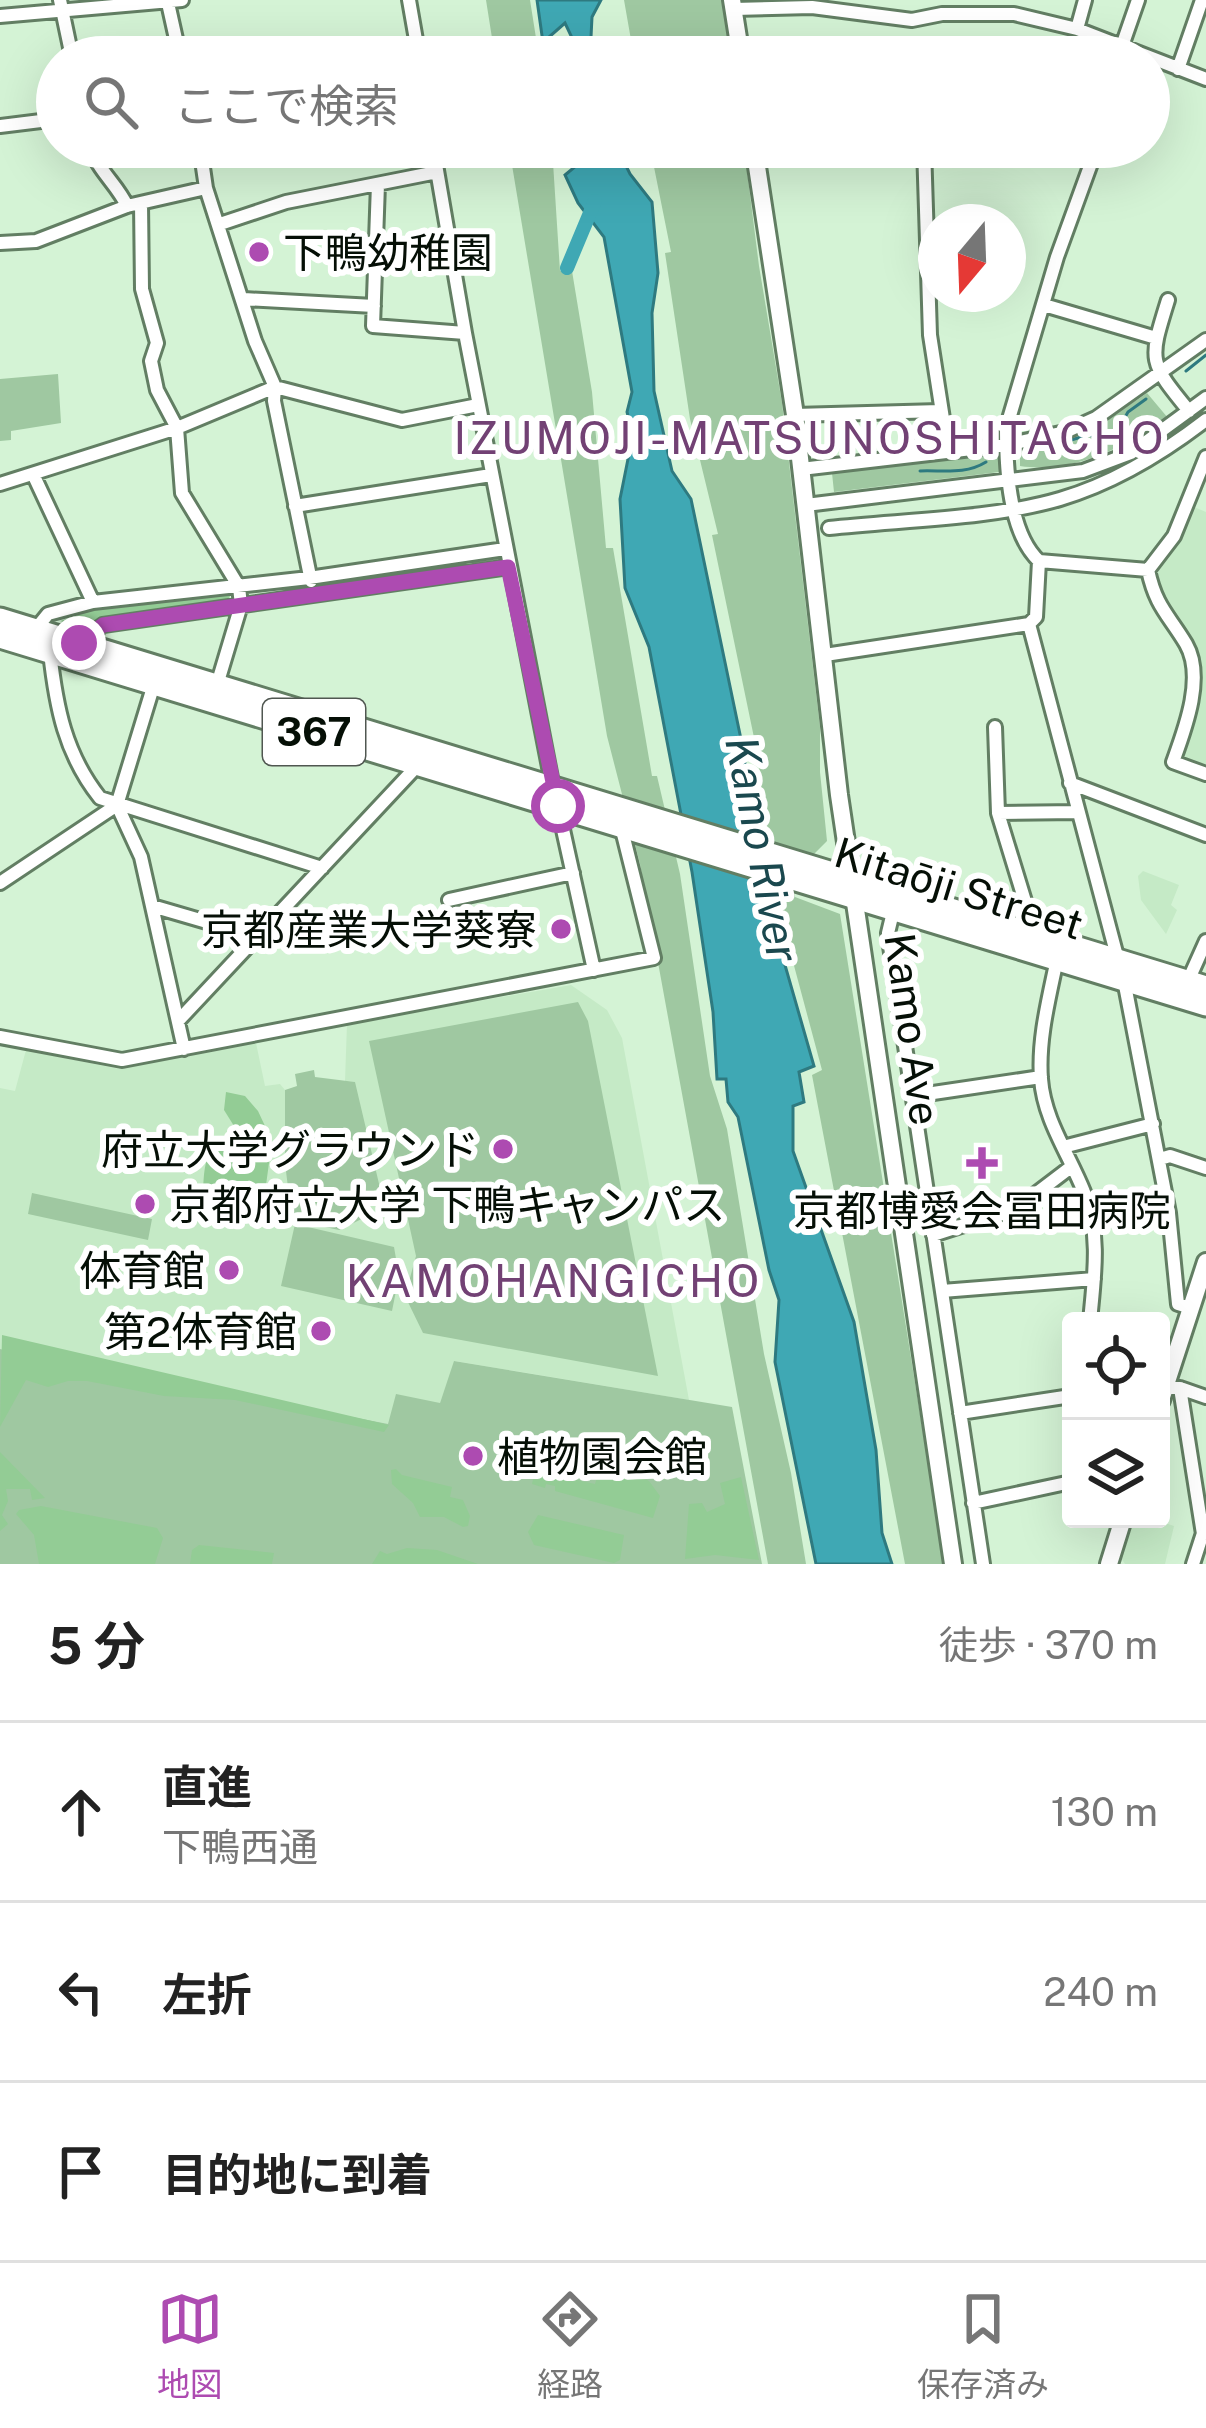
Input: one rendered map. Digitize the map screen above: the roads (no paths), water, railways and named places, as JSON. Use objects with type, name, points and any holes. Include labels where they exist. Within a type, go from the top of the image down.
[{"type":"highway","name":"Kitaōji Street","points":[[2,636],[35,630],[625,821],[1036,935],[1206,1006]]},
{"type":"highway","name":"Kitaōji Street","points":[[2,636],[419,764],[555,798]]},
{"type":"highway","name":"Kitaōji Street","points":[[854,888],[894,908],[1057,959],[1197,984]]},
{"type":"street","points":[[410,0],[415,36]]},
{"type":"street","points":[[1078,28],[1084,0]]},
{"type":"street","points":[[1131,36],[1138,0]]},
{"type":"street","points":[[1178,69],[1202,0]]},
{"type":"street","points":[[0,16],[62,4],[175,2],[178,36]]},
{"type":"street","points":[[62,4],[68,36]]},
{"type":"street","points":[[738,36],[733,4],[812,7],[912,20],[942,14],[1014,14],[1095,36]]},
{"type":"street","points":[[1170,66],[1206,79]]},
{"type":"street","points":[[0,126],[36,122]]},
{"type":"street","points":[[99,168],[134,204],[142,289],[157,343],[151,361],[157,390],[177,428],[182,493],[239,587],[242,605],[217,686]]},
{"type":"street","points":[[203,168],[255,341],[275,387],[309,578],[319,594]]},
{"type":"street","points":[[436,168],[508,567],[594,970]]},
{"type":"street","name":"Kamo Ave","points":[[757,168],[795,415],[854,888],[953,1564]]},
{"type":"street","points":[[924,168],[926,263],[948,451]]},
{"type":"street","points":[[1089,168],[1057,256],[1006,429],[1015,508],[1027,550],[1039,561],[1148,570]]},
{"type":"street","points":[[220,224],[286,202],[437,172]]},
{"type":"street","points":[[378,184],[373,326],[465,333]]},
{"type":"street","points":[[0,243],[36,241],[134,204],[206,188]]},
{"type":"street","points":[[244,299],[374,306]]},
{"type":"street","points":[[1168,300],[1152,351],[1159,374],[1189,411]]},
{"type":"street","points":[[1044,305],[1156,338]]},
{"type":"street","points":[[801,469],[1006,445],[1065,432],[1096,418],[1206,340]]},
{"type":"street","points":[[0,484],[177,428],[275,387],[402,420],[478,405]]},
{"type":"street","points":[[806,505],[1083,471],[1131,453],[1206,398]]},
{"type":"street","points":[[795,415],[940,411]]},
{"type":"street","points":[[830,528],[1060,499],[1143,465],[1206,419]]},
{"type":"street","points":[[1148,570],[1174,536],[1206,457]]},
{"type":"street","points":[[33,474],[93,602]]},
{"type":"street","points":[[295,506],[491,475]]},
{"type":"street","points":[[1189,499],[1206,506]]},
{"type":"street","points":[[35,630],[48,614],[93,602],[309,578],[505,549]]},
{"type":"street","points":[[825,655],[1029,624],[1036,617],[1039,561]]},
{"type":"street","points":[[79,643],[103,625],[508,567]]},
{"type":"street","points":[[1148,570],[1164,616],[1193,662],[1189,721],[1173,762],[1206,774]]},
{"type":"street","points":[[1029,624],[1121,970],[1160,1159],[1178,1304],[1191,1308]]},
{"type":"street","points":[[50,652],[60,722],[78,771],[100,798],[322,868]]},
{"type":"street","points":[[0,883],[117,805],[154,684]]},
{"type":"street","points":[[995,727],[998,813],[1036,935]]},
{"type":"street","points":[[179,1020],[419,764]]},
{"type":"street","points":[[1070,784],[1206,836]]},
{"type":"street","points":[[117,805],[141,857],[184,1049]]},
{"type":"street","points":[[998,813],[1078,812]]},
{"type":"street","points":[[0,1037],[122,1060],[654,958],[625,821]]},
{"type":"street","points":[[448,900],[573,873]]},
{"type":"street","points":[[152,906],[255,936]]},
{"type":"street","points":[[894,908],[888,933],[983,1564]]},
{"type":"street","points":[[1197,984],[1206,941]]},
{"type":"street","points":[[1057,959],[1042,1033],[1041,1077],[1046,1109],[1086,1195],[1097,1264],[1091,1312]]},
{"type":"street","points":[[913,1096],[1041,1077]]},
{"type":"street","points":[[1063,1147],[1153,1124]]},
{"type":"street","points":[[1160,1159],[1170,1156],[1206,1168]]},
{"type":"street","points":[[933,1235],[1017,1208],[1071,1167]]},
{"type":"street","points":[[1170,1381],[1206,1262]]},
{"type":"street","points":[[942,1291],[1094,1280]]},
{"type":"street","points":[[1170,1391],[1206,1396]]},
{"type":"street","points":[[960,1413],[1062,1397]]},
{"type":"street","points":[[1170,1402],[1204,1528],[1193,1564]]},
{"type":"street","points":[[974,1503],[1062,1484]]},
{"type":"street","points":[[1108,1564],[1120,1528]]},
{"type":"water","points":[[537,0],[601,0],[592,17],[591,36],[571,36],[565,23],[550,36],[542,36]]},
{"type":"water","points":[[574,168],[627,168],[652,202],[658,273],[652,313],[654,391],[672,471],[691,499],[742,744],[766,899],[814,1066],[799,1072],[804,1102],[793,1106],[793,1151],[854,1322],[876,1450],[882,1533],[892,1564],[816,1564],[775,1362],[779,1300],[738,1117],[728,1102],[726,1079],[717,1079],[713,1012],[692,872],[649,647],[625,588],[620,499],[633,434],[627,412],[632,392],[604,237],[578,203],[565,175]]},
{"type":"waterway","points":[[567,268],[595,201]]},
{"type":"waterway","points":[[1186,371],[1206,355]]},
{"type":"waterway","points":[[1024,454],[1088,435],[1112,440],[1128,412],[1146,399]]},
{"type":"waterway","points":[[920,471],[962,470],[986,462]]},
{"type":"place","name":"下鴨幼稚園","points":[[259,252]]},
{"type":"place","name":"京都産業大学葵寮","points":[[561,929]]},
{"type":"place","name":"府立大学グラウンド","points":[[503,1149]]},
{"type":"place","name":"京都博愛会冨田病院","points":[[982,1163]]},
{"type":"place","name":"京都府立大学 下鴨キャンパス","points":[[145,1204]]},
{"type":"place","name":"体育館","points":[[229,1270]]},
{"type":"place","name":"第2体育館","points":[[321,1331]]},
{"type":"place","name":"植物園会館","points":[[473,1456]]},
{"type":"district","name":"IZUMOJI-MATSUNOSHITACHO","points":[[810,437]]},
{"type":"district","name":"KAMOHANGICHO","points":[[554,1280]]},
{"type":"water label","name":"Kamo River","points":[[763,849]]}]
